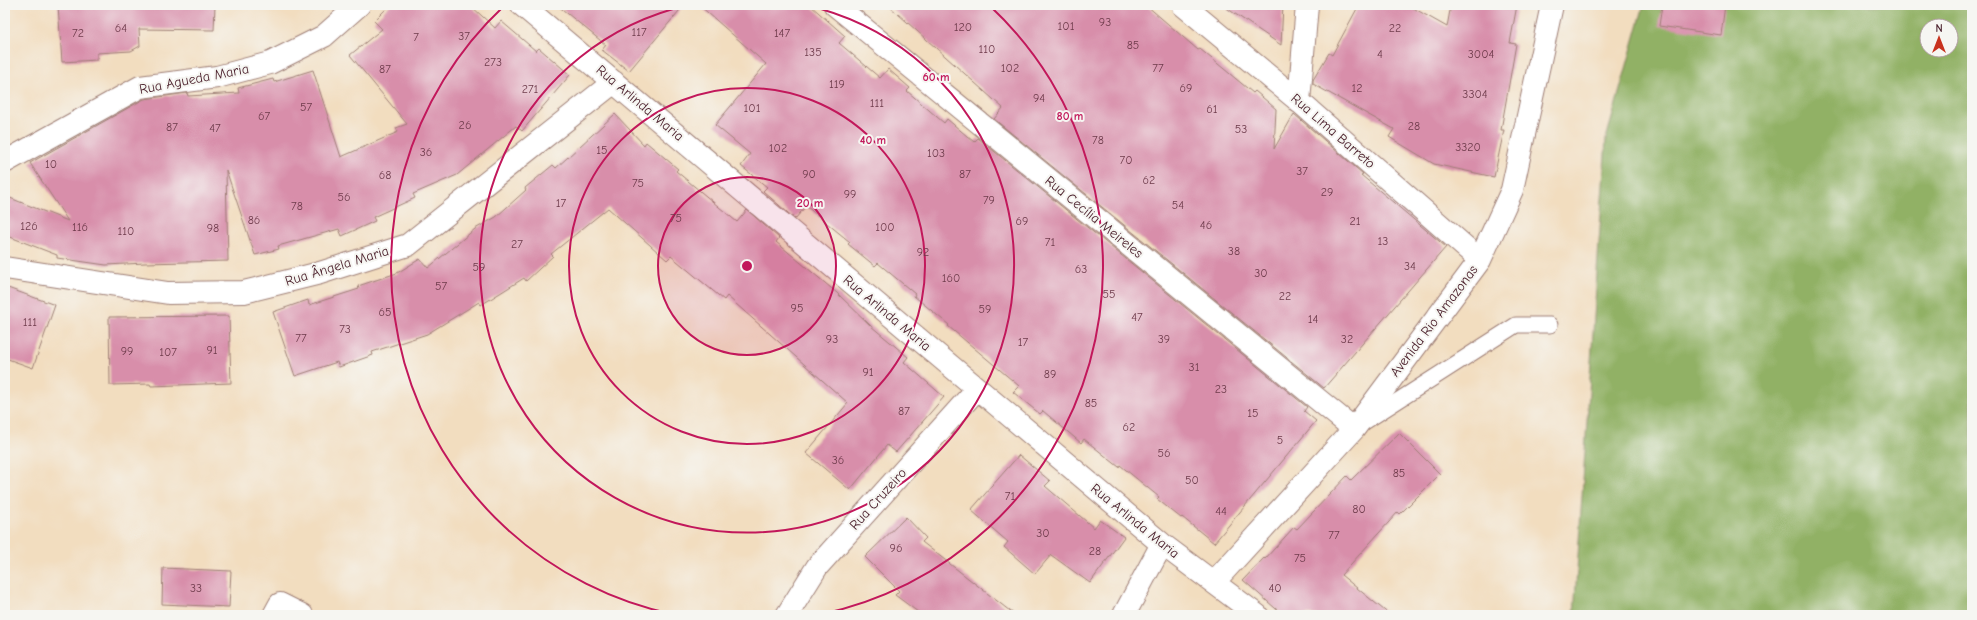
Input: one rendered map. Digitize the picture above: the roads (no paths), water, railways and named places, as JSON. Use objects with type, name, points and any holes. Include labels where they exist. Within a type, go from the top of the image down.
[{"type":"street","name":"Rua Agueda Maria","points":[[5,162],[140,87],[217,77],[270,63],[324,36],[358,5]]},
{"type":"street","name":"Rua Arlinda Maria","points":[[522,5],[1162,544],[1257,615]]},
{"type":"street","name":"Rua Cecília Meireles","points":[[835,5],[1354,429]]},
{"type":"street","name":"Rua Lima Barreto","points":[[1184,5],[1299,102],[1480,260]]},
{"type":"street","points":[[1299,102],[1307,5]]},
{"type":"street","name":"Avenida Rio Amazonas","points":[[1214,582],[1354,429],[1480,260],[1512,190],[1552,5]]},
{"type":"street","name":"Rua Ângela Maria","points":[[5,268],[168,293],[244,292],[320,273],[408,245],[614,82]]},
{"type":"street","name":"Rua Cruzeiro","points":[[787,615],[817,568],[977,389]]},
{"type":"street","points":[[1124,615],[1162,544]]},
{"type":"street","points":[[274,615],[280,604],[302,615]]},
{"type":"lane","points":[[1354,429],[1516,325],[1550,325]]}]
